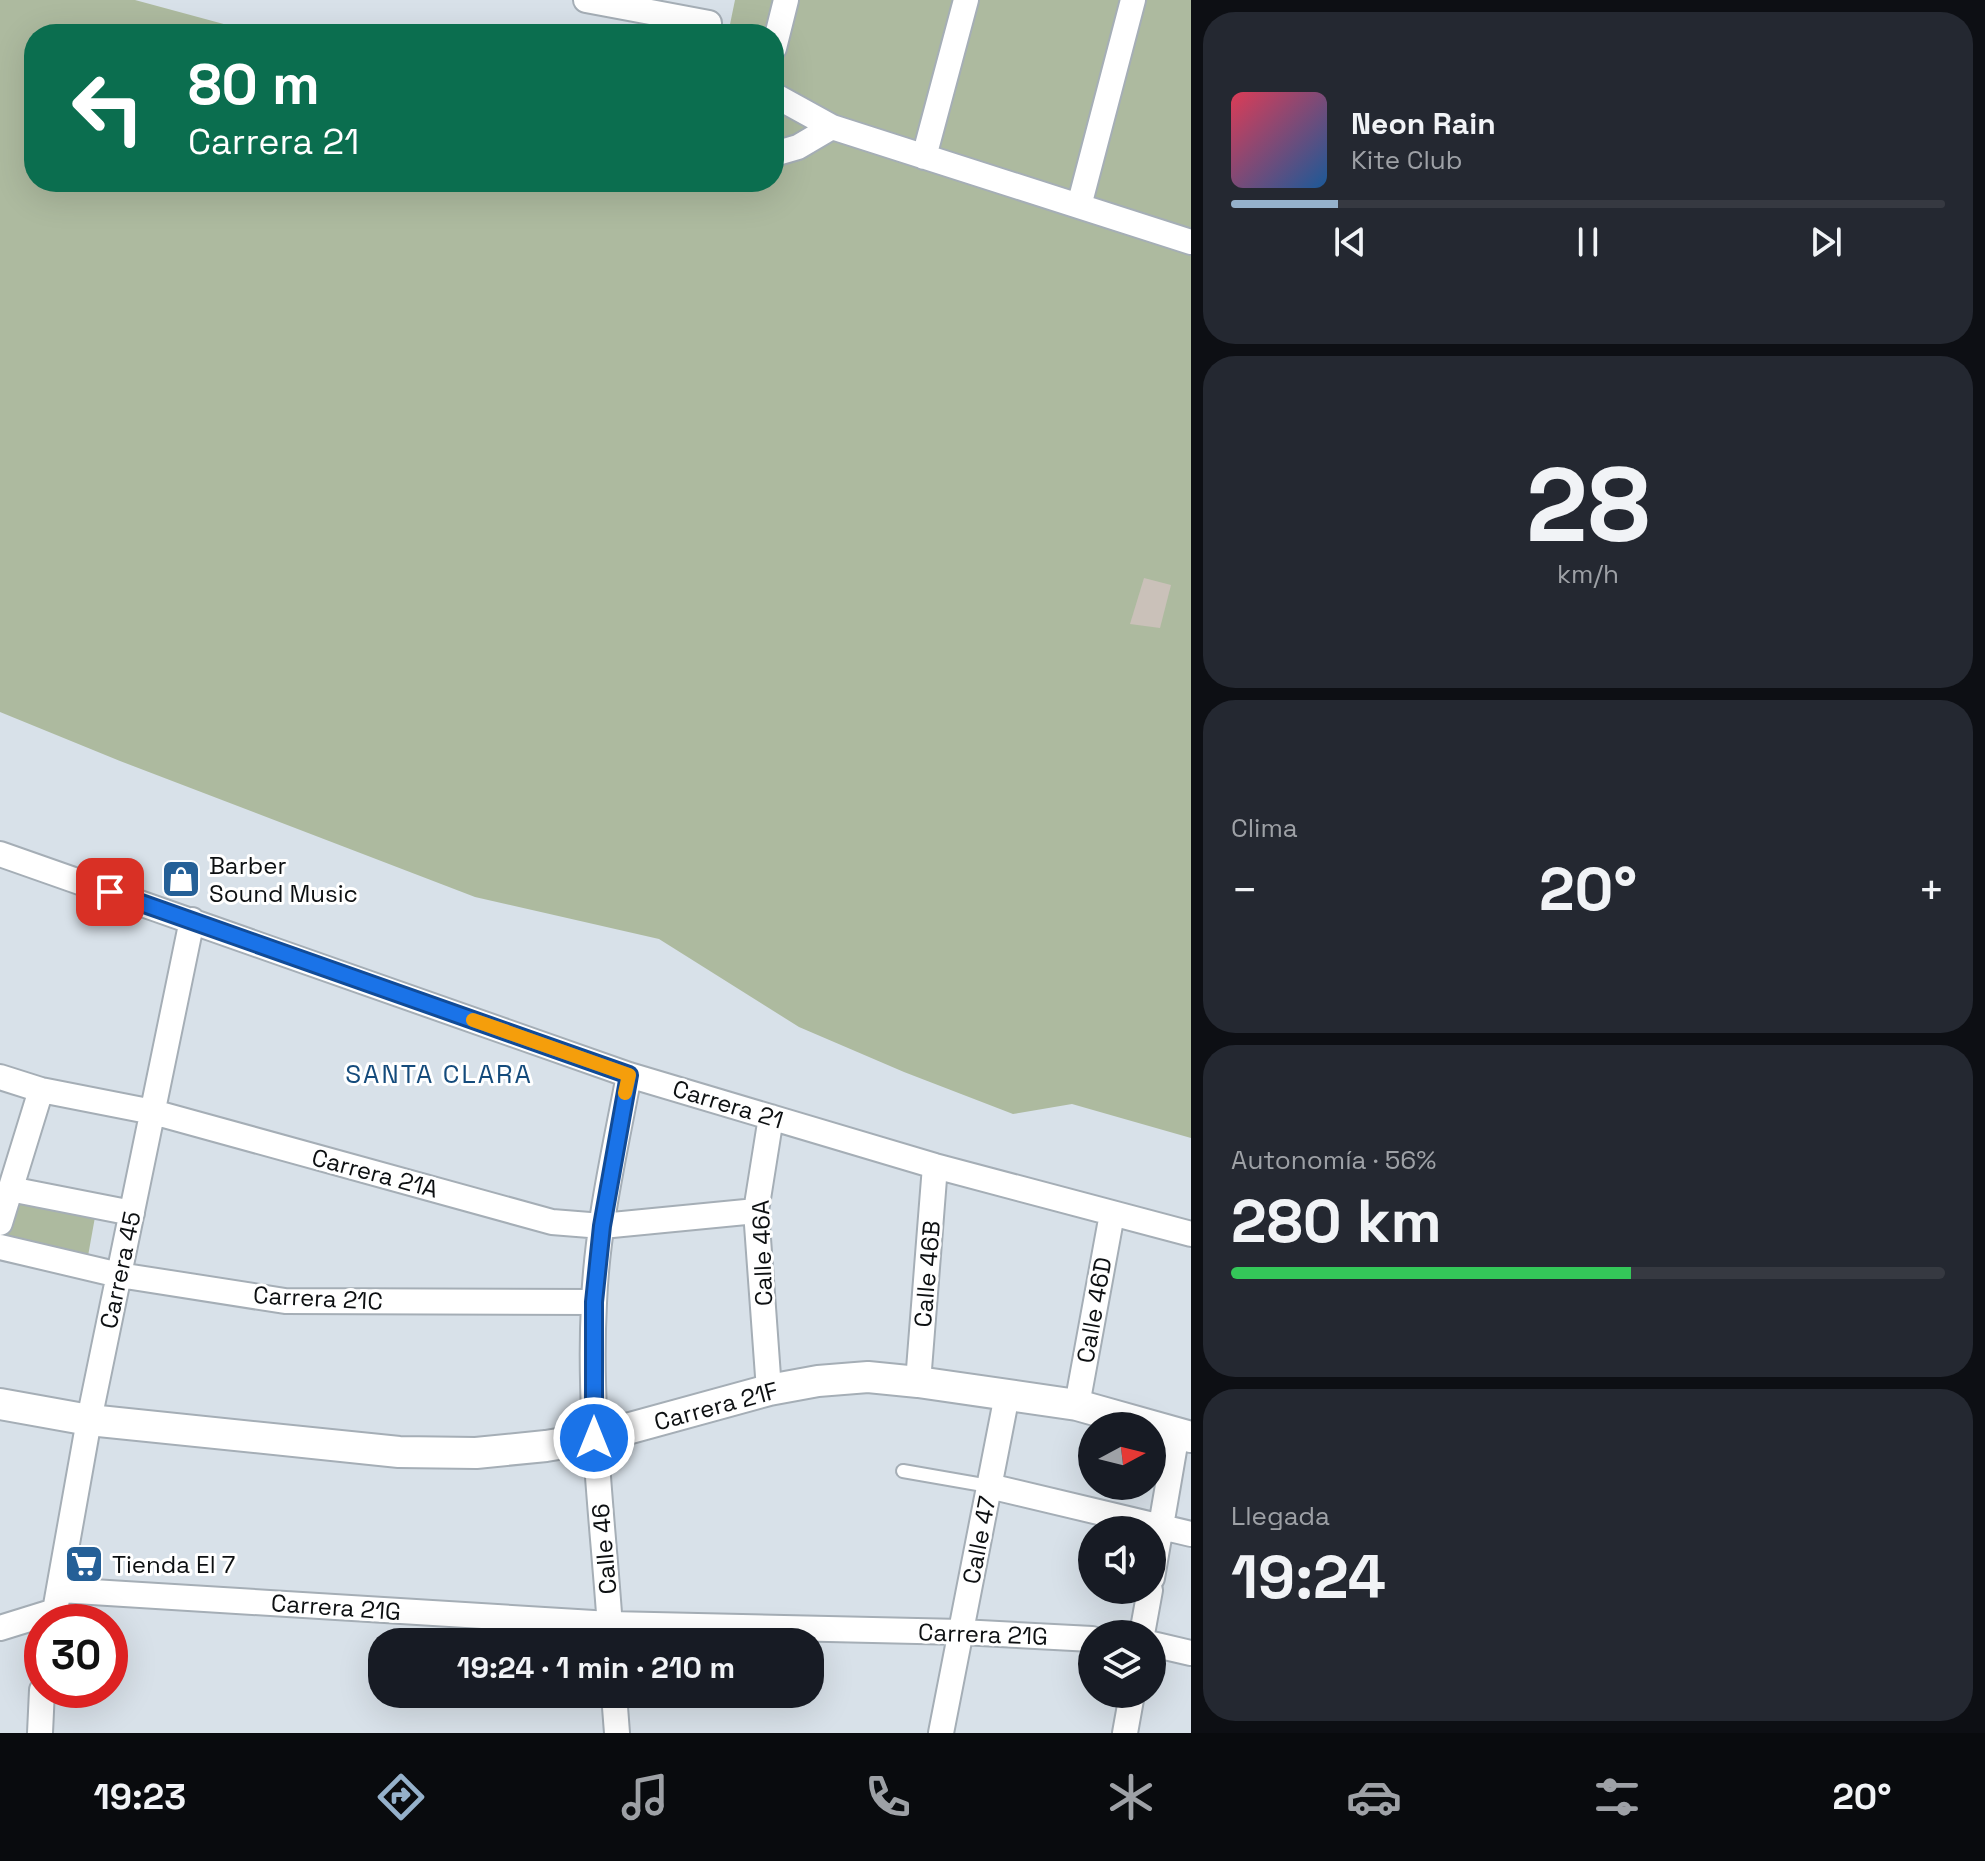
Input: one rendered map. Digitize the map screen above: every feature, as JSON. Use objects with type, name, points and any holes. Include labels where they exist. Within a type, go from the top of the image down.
[{"type":"street","points":[[586,0],[696,24]]},
{"type":"street","points":[[692,0],[711,24]]},
{"type":"street","points":[[780,24],[786,0]]},
{"type":"street","points":[[924,157],[966,0]]},
{"type":"street","points":[[1079,206],[1133,0]]},
{"type":"street","points":[[784,101],[832,127],[1191,242]]},
{"type":"street","points":[[784,151],[798,147],[832,127]]},
{"type":"street","name":"Carrera 21","points":[[0,854],[629,1075],[935,1166],[1191,1234]]},
{"type":"street","name":"Carrera 45","points":[[57,1604],[89,1420],[192,920]]},
{"type":"street","name":"Calle 46","points":[[610,1628],[594,1438],[594,1302],[602,1226],[629,1075]]},
{"type":"street","name":"Carrera 21A","points":[[0,1077],[41,1090],[153,1112],[552,1222],[602,1226],[756,1211]]},
{"type":"street","points":[[0,1223],[41,1090]]},
{"type":"street","name":"Calle 46A","points":[[769,1390],[756,1211],[771,1117]]},
{"type":"street","name":"Calle 46B","points":[[918,1382],[935,1166]]},
{"type":"street","points":[[10,1189],[132,1213]]},
{"type":"street","name":"Calle 46D","points":[[1077,1405],[1112,1214]]},
{"type":"street","name":"Carrera 21C","points":[[0,1247],[119,1275],[285,1301],[594,1302]]},
{"type":"street","name":"Carrera 21F","points":[[0,1404],[89,1420],[399,1452],[476,1453],[594,1438],[769,1390],[818,1381],[868,1377],[1077,1405],[1184,1435]]},
{"type":"street","name":"Calle 47","points":[[941,1733],[1007,1395]]},
{"type":"street","points":[[1164,1516],[1184,1435]]},
{"type":"street","points":[[989,1486],[1112,1516]]},
{"type":"street","points":[[1166,1529],[1191,1534]]},
{"type":"street","name":"Carrera 21G","points":[[128,1611],[499,1628]]},
{"type":"street","points":[[0,1628],[24,1619]]},
{"type":"street","name":"Carrera 21G","points":[[824,1632],[961,1632],[1078,1638]]},
{"type":"street","points":[[1166,1647],[1191,1653]]},
{"type":"street","points":[[40,1733],[41,1708]]},
{"type":"street","points":[[615,1708],[617,1733]]},
{"type":"street","points":[[1125,1733],[1129,1708]]},
{"type":"lane","points":[[903,1471],[989,1486]]},
{"type":"green space","points":[[0,0],[135,0],[224,24],[24,24],[24,192],[784,192],[784,24],[730,24],[735,0],[1191,0],[1191,1138],[1072,1104],[1013,1114],[799,1027],[659,939],[475,897],[0,712]]},
{"type":"green space","points":[[8,1199],[95,1217],[88,1256],[0,1233]]},
{"type":"building","points":[[1144,578],[1171,585],[1160,628],[1130,624]]},
{"type":"slow traffic","points":[[473,1020],[629,1075],[625,1093]]},
{"type":"place","name":"Barber Sound Music","points":[[181,879]]},
{"type":"place","name":"Tienda El 7","points":[[84,1564]]},
{"type":"district","name":"SANTA CLARA","points":[[439,1074]]},
{"type":"route","points":[[110,892],[629,1075],[602,1226],[594,1302],[594,1438]]}]
